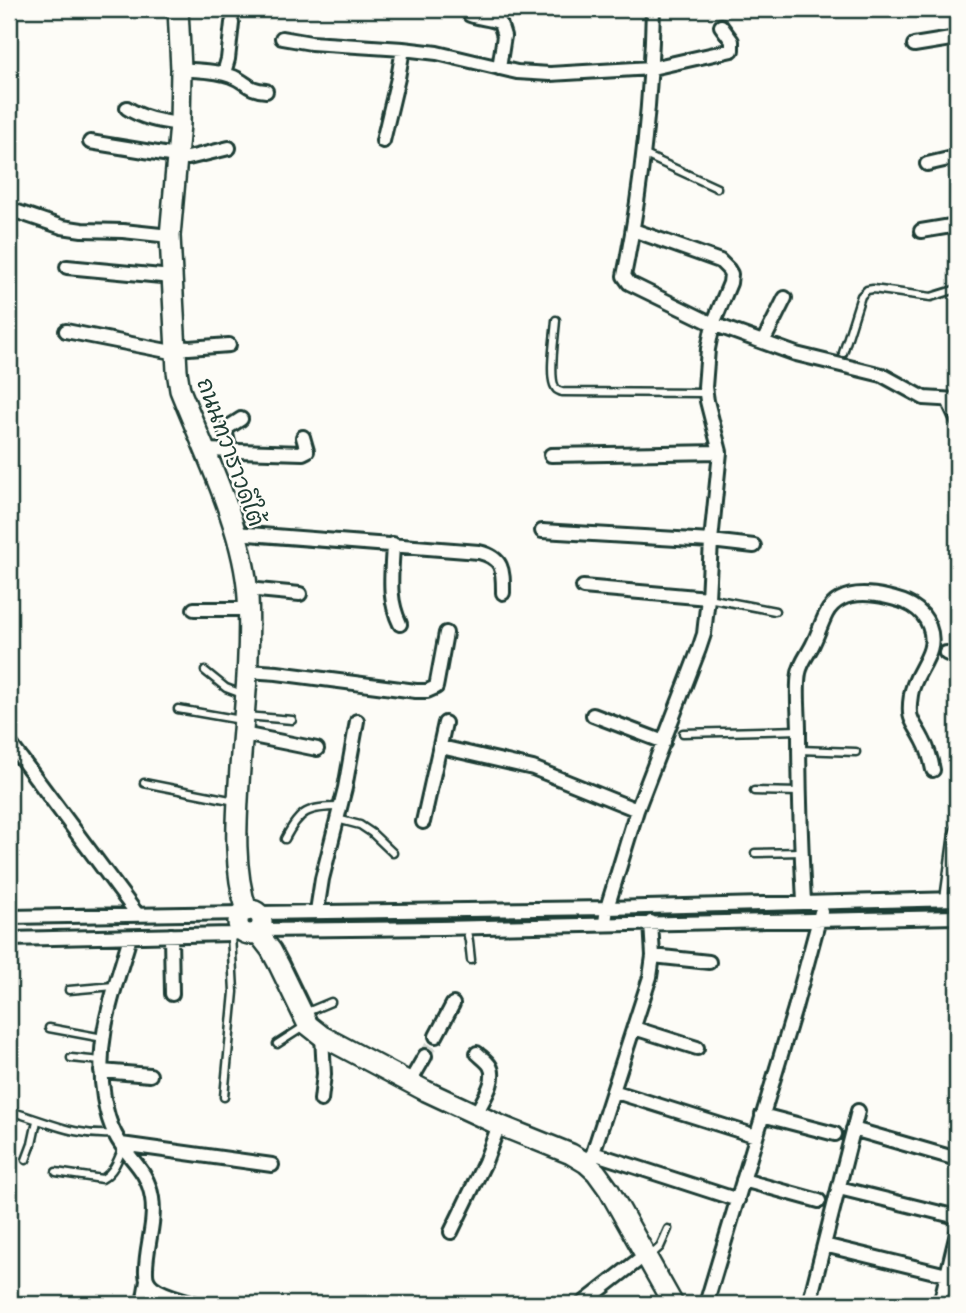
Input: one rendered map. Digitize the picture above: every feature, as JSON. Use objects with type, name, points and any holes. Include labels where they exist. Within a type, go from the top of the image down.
[{"type":"street","name":"ถนนทวาราวดีใต้","points":[[178,9],[180,124],[170,236],[177,372],[180,390],[233,520],[247,589],[247,671],[238,801],[238,872],[248,923]]},
{"type":"street","points":[[467,9],[470,15],[476,18],[500,23],[504,36],[499,68]]},
{"type":"street","points":[[653,9],[652,68],[643,154],[624,276],[629,283],[713,324],[796,354],[882,375],[924,398],[953,400],[957,419]]},
{"type":"street","points":[[224,73],[232,23]]},
{"type":"street","points":[[282,38],[311,43],[437,53],[517,72],[550,74],[652,68],[732,50],[732,41],[721,26]]},
{"type":"street","points":[[914,45],[957,38]]},
{"type":"street","points":[[383,141],[402,49]]},
{"type":"street","points":[[181,69],[224,73],[250,88],[266,91]]},
{"type":"street","points":[[127,108],[140,116],[180,124]]},
{"type":"street","points":[[90,142],[177,158],[193,158],[229,148]]},
{"type":"street","points":[[927,164],[957,157]]},
{"type":"street","points":[[9,208],[62,227],[170,236]]},
{"type":"street","points":[[921,231],[957,225]]},
{"type":"street","points":[[606,923],[607,908],[637,810],[704,634],[720,452],[705,393],[708,349],[713,324],[730,283],[731,274],[720,261],[633,230]]},
{"type":"street","points":[[67,267],[172,277]]},
{"type":"street","points":[[763,342],[785,298]]},
{"type":"street","points":[[66,331],[176,350],[229,345]]},
{"type":"street","points":[[230,451],[227,428],[242,419]]},
{"type":"street","points":[[204,450],[303,453],[307,451],[303,437]]},
{"type":"street","points":[[551,455],[720,452]]},
{"type":"street","points":[[542,531],[754,546]]},
{"type":"street","points":[[236,533],[393,544],[487,554],[500,564],[503,593]]},
{"type":"street","points":[[393,544],[391,592],[394,611],[401,624]]},
{"type":"street","points":[[583,587],[708,598]]},
{"type":"street","points":[[247,589],[300,594]]},
{"type":"street","points":[[804,902],[799,673],[827,612],[844,597],[856,594],[880,595],[901,600],[924,615],[932,634],[931,646],[913,686],[910,711],[911,721],[929,752],[933,770]]},
{"type":"street","points":[[194,610],[248,609]]},
{"type":"street","points":[[247,671],[427,691],[436,687],[438,682],[446,633]]},
{"type":"street","points":[[593,715],[664,741]]},
{"type":"street","points":[[317,911],[357,721]]},
{"type":"street","points":[[243,723],[317,749]]},
{"type":"street","points":[[423,822],[445,723]]},
{"type":"street","points":[[9,742],[137,914]]},
{"type":"street","points":[[441,747],[533,768],[637,810]]},
{"type":"street","points":[[9,939],[171,935],[317,911],[607,908],[951,899]]},
{"type":"street","points":[[706,1304],[795,1008],[823,902]]},
{"type":"street","points":[[9,917],[137,914],[248,923],[466,927],[957,916]]},
{"type":"street","points":[[651,922],[653,956],[650,977],[590,1158],[673,1304]]},
{"type":"street","points":[[248,923],[271,950],[310,1025],[324,1074],[321,1100]]},
{"type":"street","points":[[171,935],[173,994]]},
{"type":"street","points":[[130,937],[109,1006],[101,1067],[107,1112],[120,1142],[139,1165],[152,1198],[153,1216],[143,1304]]},
{"type":"street","points":[[653,956],[709,962]]},
{"type":"street","points":[[436,1036],[453,1003]]},
{"type":"street","points":[[310,1025],[410,1082],[499,1125],[570,1154],[738,1200]]},
{"type":"street","points":[[634,1028],[697,1048]]},
{"type":"street","points":[[476,1114],[492,1074],[491,1068],[477,1053]]},
{"type":"street","points":[[410,1082],[425,1056]]},
{"type":"street","points":[[101,1067],[150,1075]]},
{"type":"street","points":[[613,1091],[756,1136]]},
{"type":"street","points":[[824,1304],[810,1302],[858,1111]]},
{"type":"street","points":[[762,1115],[835,1134]]},
{"type":"street","points":[[451,1232],[485,1162],[499,1125]]},
{"type":"street","points":[[853,1129],[957,1159]]},
{"type":"street","points":[[120,1142],[272,1166]]},
{"type":"street","points":[[743,1180],[819,1202]]},
{"type":"street","points":[[839,1188],[957,1217]]},
{"type":"street","points":[[956,1240],[940,1304],[957,1304]]},
{"type":"street","points":[[824,1245],[947,1276]]},
{"type":"street","points":[[582,1304],[646,1257]]},
{"type":"street","points":[[147,1280],[160,1291],[197,1304]]},
{"type":"lane","points":[[643,154],[717,188]]},
{"type":"lane","points":[[843,353],[861,296],[867,290],[931,297],[957,289]]},
{"type":"lane","points":[[556,320],[553,372],[554,384],[562,393],[705,393]]},
{"type":"lane","points":[[708,598],[775,611]]},
{"type":"lane","points":[[205,671],[226,688],[245,695]]},
{"type":"lane","points":[[178,709],[243,723],[292,720]]},
{"type":"lane","points":[[683,733],[799,730]]},
{"type":"lane","points":[[799,750],[856,752]]},
{"type":"lane","points":[[144,783],[238,801]]},
{"type":"lane","points":[[754,791],[800,792]]},
{"type":"lane","points":[[285,839],[293,823],[312,809],[339,813],[372,833],[393,853]]},
{"type":"lane","points":[[951,899],[953,834],[957,827]]},
{"type":"lane","points":[[755,853],[802,852]]},
{"type":"lane","points":[[224,1097],[234,992],[248,923]]},
{"type":"lane","points":[[466,927],[471,960]]},
{"type":"lane","points":[[69,990],[116,986]]},
{"type":"lane","points":[[278,1044],[310,1025],[331,1002]]},
{"type":"lane","points":[[49,1028],[103,1038]]},
{"type":"lane","points":[[71,1058],[101,1067]]},
{"type":"lane","points":[[9,1111],[120,1142],[113,1168],[102,1179],[56,1172]]},
{"type":"lane","points":[[26,1160],[37,1121]]},
{"type":"lane","points":[[646,1257],[660,1247],[668,1229]]},
{"type":"tunnel","points":[[425,1056],[436,1036]]}]
